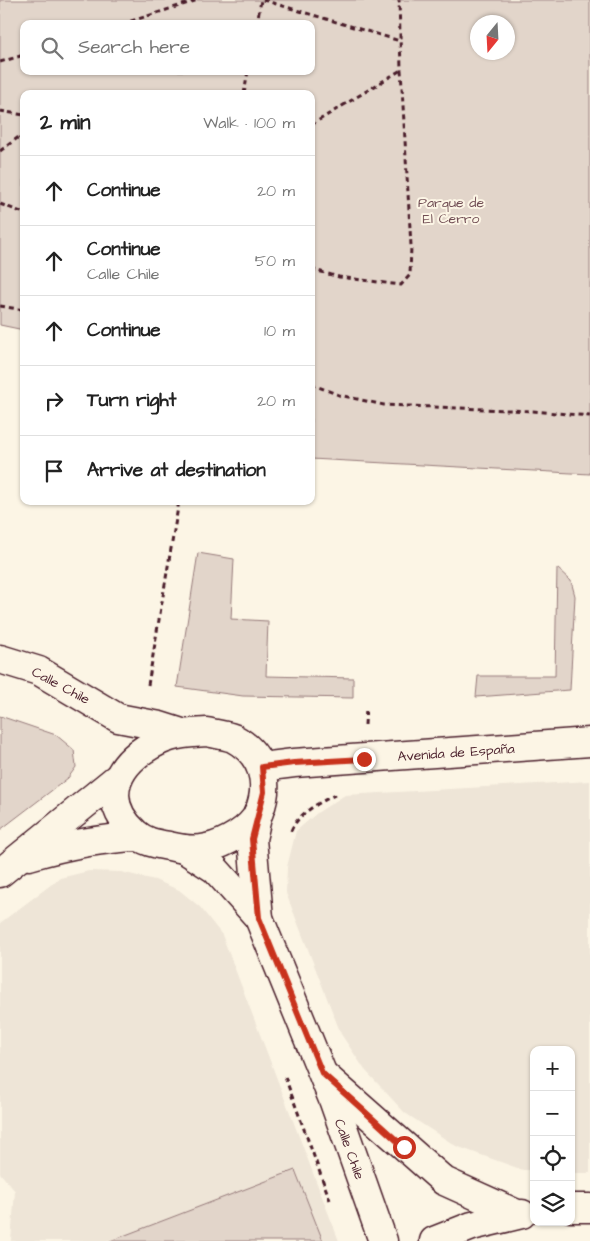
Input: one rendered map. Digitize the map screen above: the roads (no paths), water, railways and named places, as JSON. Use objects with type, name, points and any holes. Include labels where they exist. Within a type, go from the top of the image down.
[{"type":"street","name":"Calle Chile","points":[[0,660],[39,670],[118,718],[160,726],[182,734]]},
{"type":"street","name":"Calle Chile","points":[[118,718],[142,751]]},
{"type":"street","points":[[9,866],[116,779],[126,765],[142,751],[160,741],[182,734],[207,732],[232,738],[251,750],[262,767],[264,792],[258,813],[241,832],[224,842],[206,849],[184,849],[152,843],[139,837],[123,822],[114,802],[116,779]]},
{"type":"street","name":"Avenida de España","points":[[262,767],[294,763],[590,742]]},
{"type":"street","name":"Calle Chile","points":[[258,813],[252,839],[259,918],[322,1073],[383,1241]]},
{"type":"street","points":[[9,866],[78,843],[107,837],[139,837]]},
{"type":"street","name":"Calle Chile","points":[[184,849],[215,868],[259,918]]},
{"type":"street","points":[[322,1073],[444,1182],[526,1213]]},
{"type":"street","points":[[575,1208],[590,1208]]},
{"type":"street","points":[[434,1241],[472,1226],[526,1213]]},
{"type":"park label","name":"Parque de El Cerro","points":[[451,210]]}]
